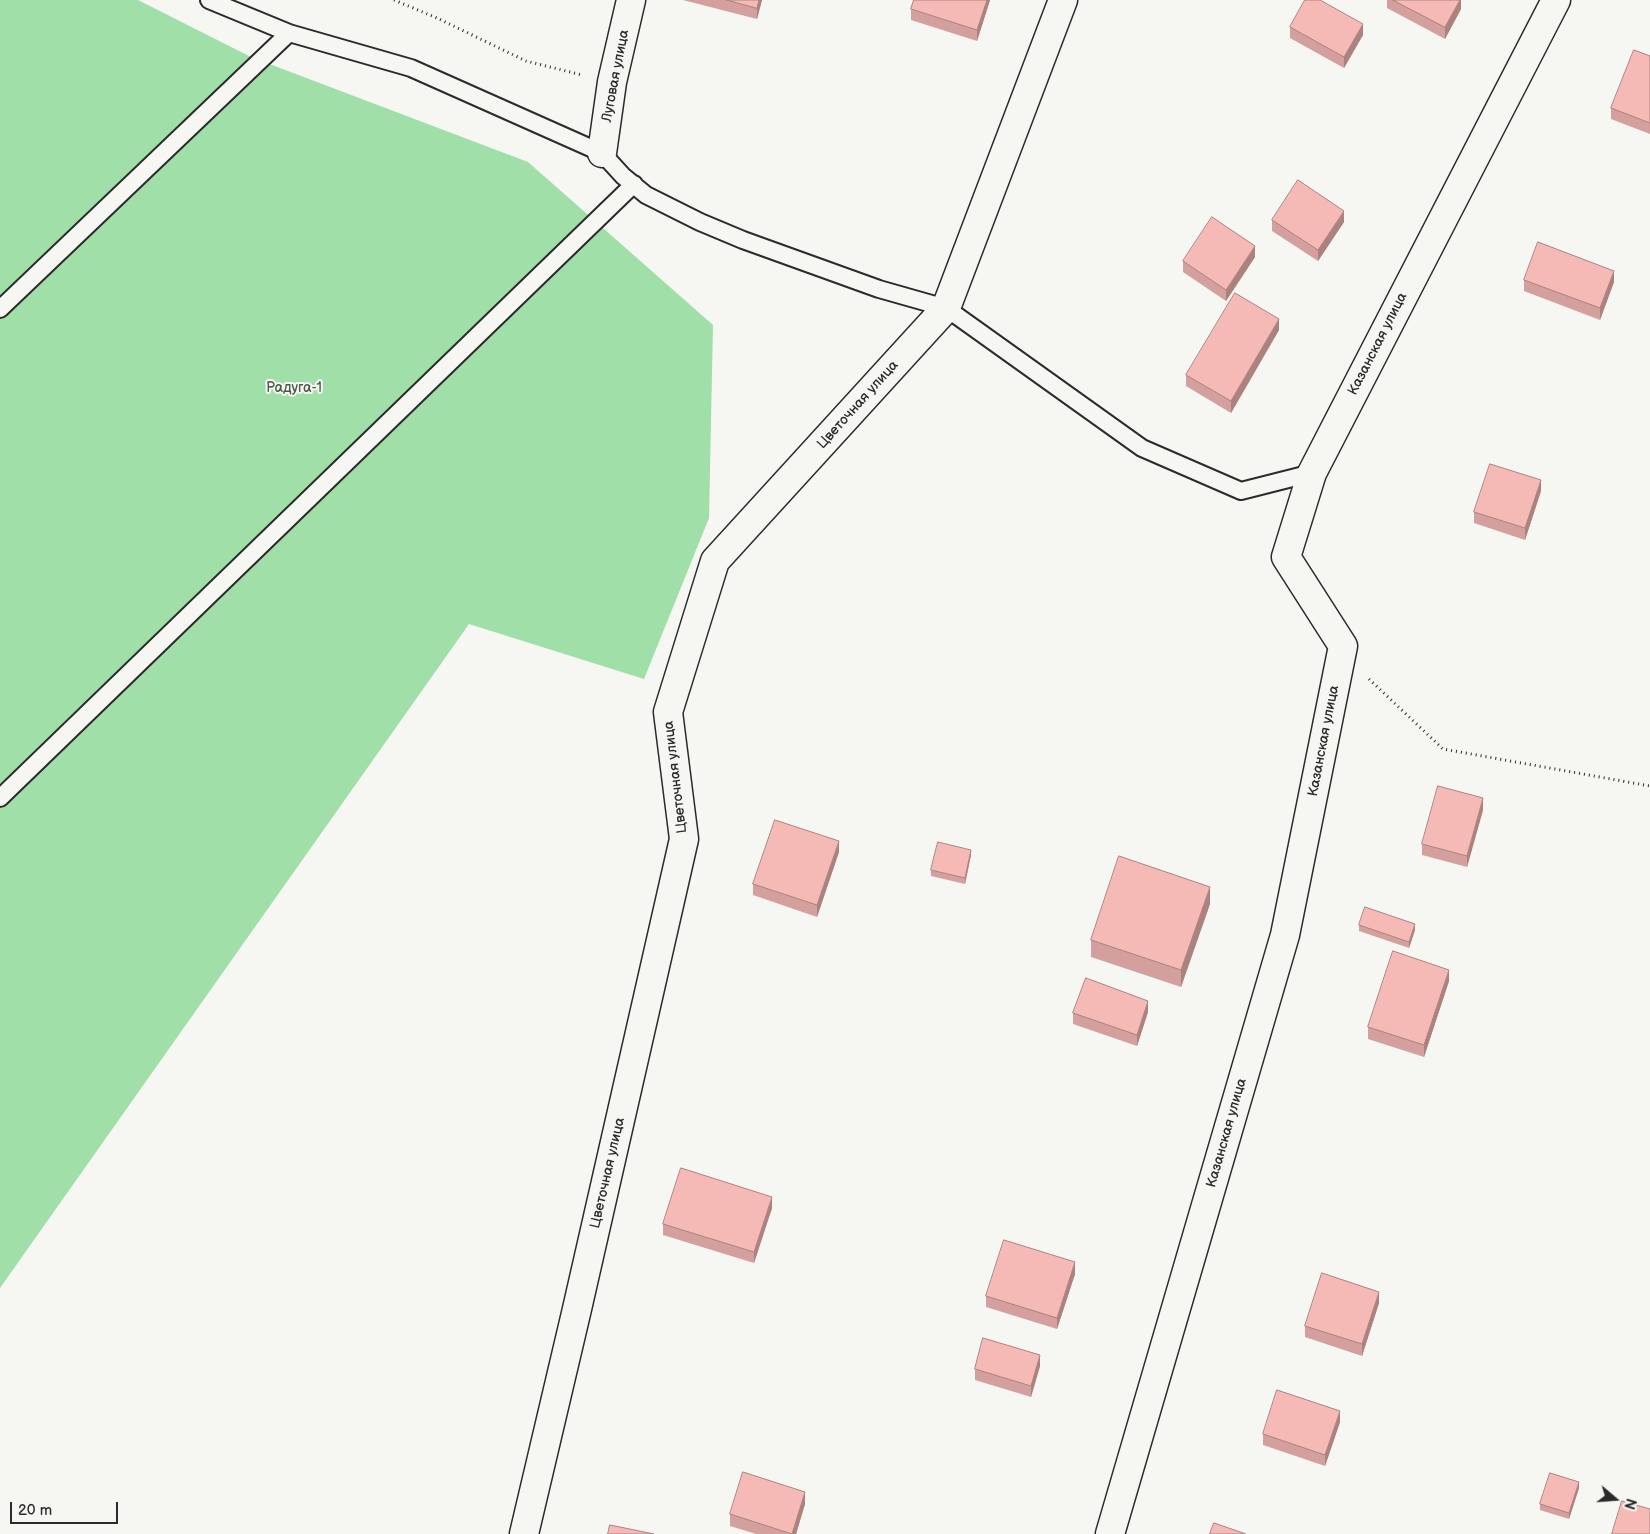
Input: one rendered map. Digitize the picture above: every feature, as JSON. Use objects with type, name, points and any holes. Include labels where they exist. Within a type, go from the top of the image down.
[{"type":"street","name":"Луговая улица","points":[[602,153],[612,82],[631,0]]},
{"type":"street","name":"Цветочная улица","points":[[524,1534],[684,839],[668,712],[715,561],[946,308],[1064,0]]},
{"type":"street","name":"Казанская улица","points":[[1110,1534],[1285,935],[1343,646],[1286,558],[1312,473],[1556,0]]},
{"type":"lane","points":[[209,0],[289,33],[411,68],[602,153],[623,176],[646,195],[700,222],[743,240],[879,289],[946,308],[1142,448],[1241,491],[1312,473]]},
{"type":"lane","points":[[0,309],[289,33]]},
{"type":"lane","points":[[0,798],[634,184]]},
{"type":"path","points":[[394,0],[437,18],[526,61],[612,82]]},
{"type":"path","points":[[1343,646],[1358,669],[1442,749],[1650,786]]},
{"type":"green space","name":"Радуга-1","points":[[0,0],[138,0],[251,57],[528,162],[713,325],[709,518],[644,679],[469,624],[0,1288]]},
{"type":"building","points":[[727,0],[759,0],[757,8]]},
{"type":"building","points":[[914,0],[987,0],[977,30],[911,9]]},
{"type":"building","points":[[1305,0],[1320,0],[1363,24],[1344,57],[1290,27]]},
{"type":"building","points":[[1393,0],[1460,0],[1445,27]]},
{"type":"building","points":[[1634,50],[1650,56],[1650,123],[1611,108]]},
{"type":"building","points":[[1298,180],[1344,211],[1318,250],[1272,220]]},
{"type":"building","points":[[1212,217],[1255,246],[1226,290],[1183,261]]},
{"type":"building","points":[[1538,242],[1614,271],[1600,308],[1524,280]]},
{"type":"building","points":[[1235,293],[1279,319],[1231,401],[1186,375]]},
{"type":"building","points":[[1490,464],[1541,480],[1525,528],[1474,512]]},
{"type":"building","points":[[1438,786],[1483,798],[1467,856],[1422,844]]},
{"type":"building","points":[[775,820],[839,841],[817,905],[753,884]]},
{"type":"building","points":[[938,842],[971,850],[965,878],[931,870]]},
{"type":"building","points":[[1119,856],[1210,887],[1181,970],[1091,940]]},
{"type":"building","points":[[1365,907],[1415,924],[1409,942],[1359,925]]},
{"type":"building","points":[[1393,951],[1449,970],[1424,1045],[1368,1027]]},
{"type":"building","points":[[1086,978],[1148,1001],[1137,1035],[1073,1013]]},
{"type":"building","points":[[681,1168],[772,1197],[754,1252],[663,1224]]},
{"type":"building","points":[[1004,1240],[1075,1262],[1057,1318],[986,1296]]},
{"type":"building","points":[[1322,1273],[1379,1292],[1362,1344],[1305,1326]]},
{"type":"building","points":[[983,1338],[1040,1355],[1031,1386],[975,1369]]},
{"type":"building","points":[[1277,1390],[1340,1411],[1325,1455],[1263,1434]]},
{"type":"building","points":[[743,1472],[805,1492],[792,1534],[730,1514]]},
{"type":"building","points":[[1550,1473],[1579,1482],[1569,1513],[1540,1504]]},
{"type":"building","points":[[1622,1501],[1650,1509],[1650,1534],[1612,1534]]},
{"type":"building","points":[[1214,1523],[1246,1534],[1210,1534]]},
{"type":"building","points":[[610,1525],[654,1534],[608,1534]]}]
